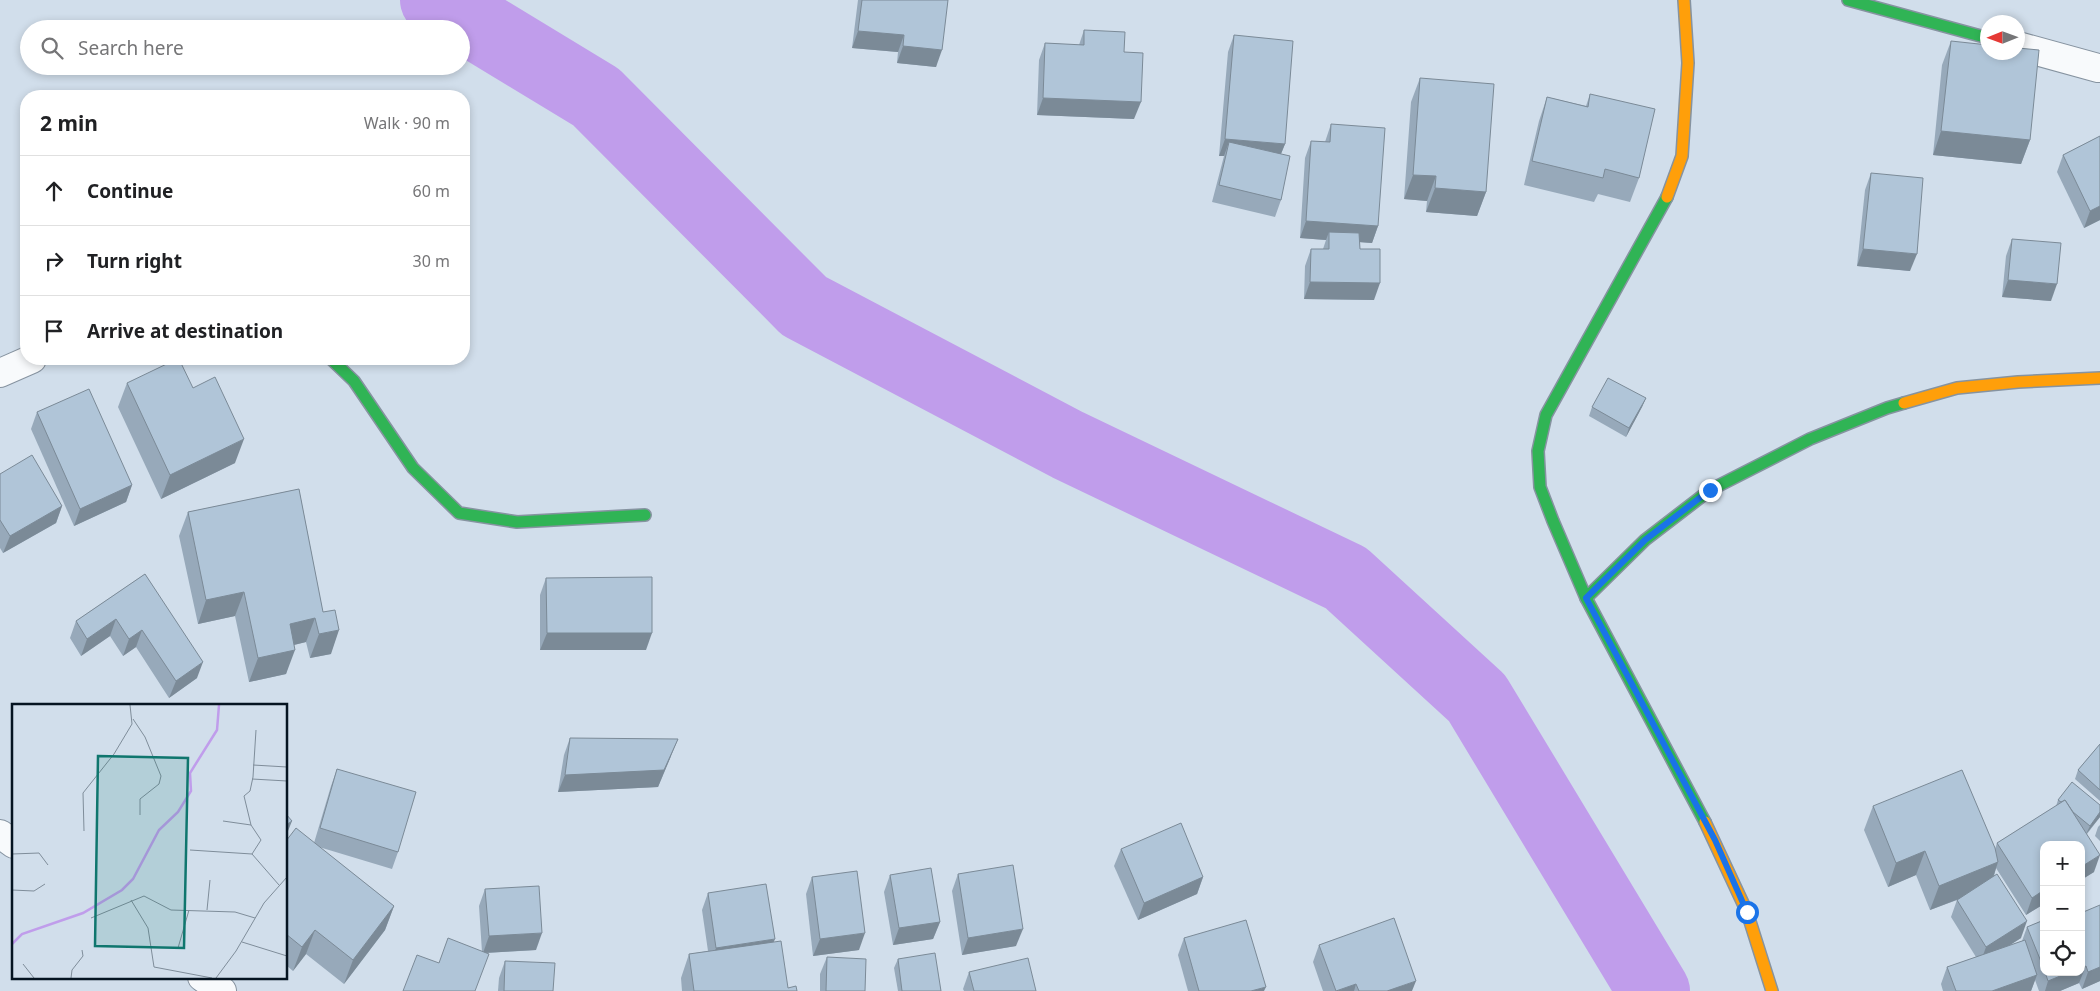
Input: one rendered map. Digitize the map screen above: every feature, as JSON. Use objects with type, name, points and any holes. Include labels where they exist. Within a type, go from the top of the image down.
[{"type":"street","points":[[1684,0],[1688,63],[1682,156],[1665,204],[1546,415],[1538,451],[1540,487],[1586,598],[1715,840],[1747,912],[1772,991]]},
{"type":"street","points":[[1848,0],[1980,36]]},
{"type":"street","points":[[2025,48],[2098,68]]},
{"type":"street","points":[[0,373],[20,364]]},
{"type":"street","points":[[337,365],[354,381],[413,468],[459,513],[517,522],[645,515]]},
{"type":"street","points":[[1586,598],[1645,540],[1710,490],[1810,439],[1887,408],[1958,388],[2018,382],[2100,378]]},
{"type":"street","points":[[0,834],[12,843]]},
{"type":"street","points":[[203,978],[222,991]]},
{"type":"building","points":[[862,0],[948,0],[942,50],[903,46],[904,35],[858,31]]},
{"type":"building","points":[[1084,30],[1125,32],[1124,52],[1143,53],[1141,102],[1043,98],[1045,43],[1084,45]]},
{"type":"building","points":[[1234,35],[1293,41],[1285,144],[1225,139]]},
{"type":"building","points":[[1951,41],[1980,44],[1980,60],[2025,60],[2025,49],[2039,50],[2030,140],[1941,131]]},
{"type":"building","points":[[1420,78],[1494,84],[1486,192],[1435,188],[1436,176],[1413,175]]},
{"type":"building","points":[[1590,94],[1655,109],[1639,178],[1605,169],[1603,178],[1532,161],[1547,97],[1588,107]]},
{"type":"building","points":[[1331,124],[1385,128],[1378,226],[1306,221],[1311,141],[1330,142]]},
{"type":"building","points":[[2100,136],[2100,206],[2090,211],[2063,155]]},
{"type":"building","points":[[1229,142],[1290,156],[1281,200],[1219,185]]},
{"type":"building","points":[[1871,173],[1923,178],[1917,254],[1863,249]]},
{"type":"building","points":[[1329,232],[1359,233],[1360,249],[1380,249],[1380,283],[1310,282],[1311,249],[1329,249]]},
{"type":"building","points":[[2012,239],[2061,243],[2057,284],[2008,280]]},
{"type":"building","points":[[164,365],[182,365],[193,388],[215,377],[244,439],[170,475],[127,383]]},
{"type":"building","points":[[1608,378],[1646,398],[1629,428],[1592,407]]},
{"type":"building","points":[[89,389],[132,485],[80,509],[37,412]]},
{"type":"building","points":[[32,455],[62,506],[10,536],[0,520],[0,474]]},
{"type":"building","points":[[299,489],[323,612],[335,610],[339,630],[319,634],[315,618],[290,624],[295,650],[258,658],[244,592],[206,600],[188,512]]},
{"type":"building","points":[[145,574],[203,662],[176,681],[142,630],[129,639],[116,619],[87,639],[76,621]]},
{"type":"building","points":[[652,577],[652,633],[547,633],[546,578]]},
{"type":"building","points":[[570,738],[678,739],[664,770],[565,775]]},
{"type":"building","points":[[2100,744],[2100,790],[2078,770]]},
{"type":"building","points":[[337,769],[416,792],[398,852],[320,828]]},
{"type":"building","points":[[1962,770],[1995,848],[1998,862],[1939,886],[1925,851],[1896,863],[1873,806]]},
{"type":"building","points":[[2072,782],[2100,805],[2100,812],[2090,826],[2073,812],[2065,800],[2061,802],[2058,800]]},
{"type":"building","points":[[2065,800],[2100,855],[2085,864],[2085,841],[2040,841],[2040,893],[2032,898],[1997,843]]},
{"type":"building","points":[[1181,823],[1203,877],[1144,903],[1121,849]]},
{"type":"building","points":[[296,828],[394,906],[353,960],[315,930],[302,947],[288,936],[288,838]]},
{"type":"building","points":[[1013,865],[1023,929],[968,938],[958,874]]},
{"type":"building","points":[[931,868],[940,922],[899,928],[890,875]]},
{"type":"building","points":[[857,871],[865,933],[820,939],[812,877]]},
{"type":"building","points":[[1997,874],[2027,921],[1986,947],[1957,900]]},
{"type":"building","points":[[766,884],[775,939],[716,948],[708,893]]},
{"type":"building","points":[[539,886],[542,933],[489,936],[485,889]]},
{"type":"building","points":[[2100,905],[2100,967],[2088,972],[2085,966],[2085,911]]},
{"type":"building","points":[[1394,918],[1416,981],[1387,991],[1359,991],[1356,984],[1336,991],[1319,945]]},
{"type":"building","points":[[1246,920],[1266,987],[1251,991],[1199,991],[1184,938]]},
{"type":"building","points":[[2040,922],[2040,959],[2027,927]]},
{"type":"building","points":[[448,938],[489,954],[475,991],[403,991],[417,955],[439,963]]},
{"type":"building","points":[[2025,940],[2037,975],[1992,991],[1956,991],[1947,967]]},
{"type":"building","points":[[781,941],[788,988],[796,986],[797,991],[694,991],[689,954]]},
{"type":"building","points":[[935,953],[941,991],[902,991],[898,959]]},
{"type":"building","points":[[827,957],[866,959],[865,991],[826,991]]},
{"type":"building","points":[[1028,958],[1036,991],[974,991],[969,972]]},
{"type":"building","points":[[505,961],[555,963],[553,991],[504,991]]},
{"type":"building","points":[[2046,976],[2060,976],[2048,981]]},
{"type":"waterway","points":[[436,0],[469,20]]},
{"type":"waterway","points":[[470,21],[596,97],[804,306],[1068,445],[1346,578],[1477,698],[1654,991]]},
{"type":"traffic: fast","points":[[1848,0],[1980,36]]},
{"type":"traffic: fast","points":[[1667,197],[1546,415],[1538,451],[1540,487],[1586,598],[1705,822]]},
{"type":"traffic: fast","points":[[337,365],[354,381],[413,468],[459,513],[517,522],[645,515]]},
{"type":"traffic: fast","points":[[1586,598],[1645,540],[1710,490],[1810,439],[1904,403]]},
{"type":"traffic: slow","points":[[1667,197],[1682,156],[1688,63],[1684,0]]},
{"type":"traffic: slow","points":[[1904,403],[1957,388],[2018,382],[2100,378]]},
{"type":"traffic: slow","points":[[1705,822],[1747,912],[1772,991]]},
{"type":"route","points":[[1710,490],[1645,540],[1586,598],[1715,840],[1747,912]]}]
